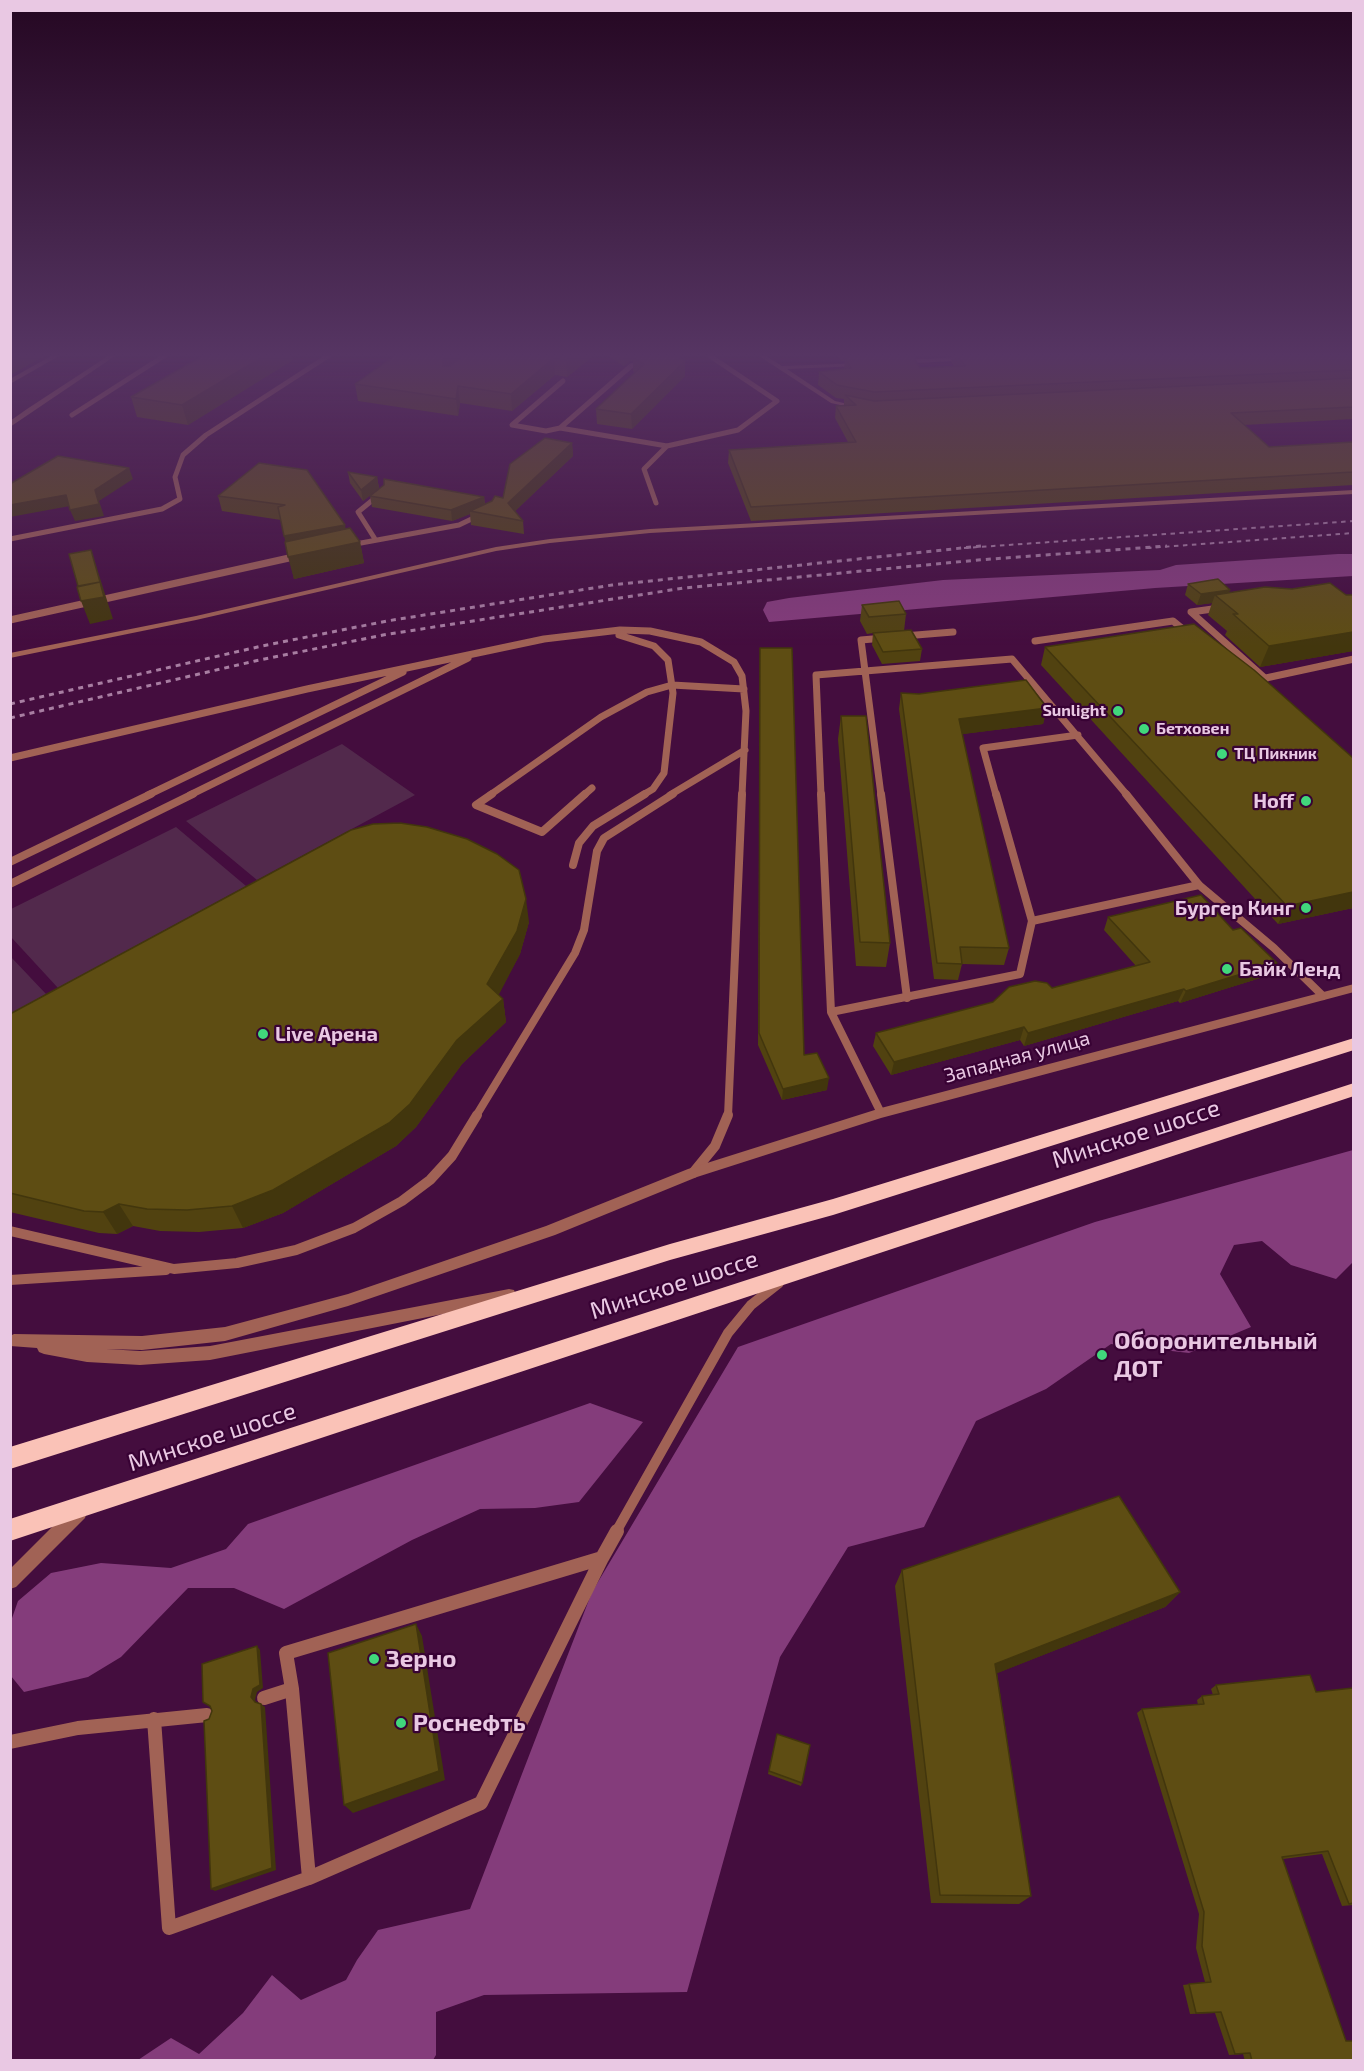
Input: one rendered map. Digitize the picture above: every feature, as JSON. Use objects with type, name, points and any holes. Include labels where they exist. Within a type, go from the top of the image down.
[{"type":"highway","name":"Минское шоссе","points":[[10,1458],[589,1278],[833,1207],[1353,1044]]},
{"type":"highway","name":"Минское шоссе","points":[[10,1530],[1353,1089]]},
{"type":"street","points":[[10,656],[207,615],[496,549],[550,541],[650,531],[1353,492]]},
{"type":"street","name":"Западная улица","points":[[12,1340],[142,1343],[225,1334],[348,1300],[517,1243],[693,1173],[881,1113],[1353,988]]},
{"type":"street","points":[[12,1340],[87,1355],[140,1358],[210,1353],[398,1319],[589,1278]]},
{"type":"street","points":[[10,1581],[84,1506]]},
{"type":"lane","points":[[10,539],[162,509],[180,499],[175,477],[186,453]]},
{"type":"lane","points":[[656,503],[644,469],[660,453]]},
{"type":"lane","points":[[375,539],[358,512],[382,492]]},
{"type":"lane","points":[[341,547],[459,525],[492,510]]},
{"type":"lane","points":[[10,620],[307,554]]},
{"type":"lane","points":[[1224,607],[1191,612],[1262,679],[1268,688]]},
{"type":"lane","points":[[1035,641],[1173,621],[1192,636]]},
{"type":"lane","points":[[10,758],[416,665],[596,632],[650,631],[700,642],[723,653],[734,662],[742,676],[746,711],[729,1113],[715,1146],[693,1173]]},
{"type":"lane","points":[[573,865],[579,843],[593,825],[653,789],[664,773],[672,685],[668,660],[654,646],[629,636],[596,632]]},
{"type":"lane","points":[[907,998],[861,640],[953,632]]},
{"type":"lane","points":[[10,884],[480,652]]},
{"type":"lane","points":[[881,1113],[831,1012],[816,675],[867,673],[1012,659],[1078,735],[1200,885],[1274,948],[1323,996]]},
{"type":"lane","points":[[1247,682],[1353,659]]},
{"type":"lane","points":[[10,862],[416,665]]},
{"type":"lane","points":[[592,788],[542,832],[476,805],[601,717],[647,692],[672,685],[744,689]]},
{"type":"lane","points":[[831,1012],[1020,974],[1032,921],[983,748],[1078,735]]},
{"type":"lane","points":[[10,1280],[237,1263],[296,1250],[354,1228],[402,1201],[430,1180],[452,1156],[575,953],[584,930],[597,851],[604,838],[613,830],[745,750]]},
{"type":"lane","points":[[1032,921],[1200,885]]},
{"type":"lane","points":[[10,1231],[174,1269]]},
{"type":"lane","points":[[154,1719],[169,1928],[309,1878],[481,1803],[602,1558],[728,1333],[751,1305],[790,1274]]},
{"type":"lane","points":[[309,1878],[292,1689],[286,1653],[602,1558]]},
{"type":"lane","points":[[264,1698],[292,1689]]},
{"type":"lane","points":[[10,1742],[78,1728],[207,1715]]},
{"type":"shaded area","points":[[1353,554],[1353,576],[1155,588],[769,622],[763,610],[767,602],[789,598],[943,580],[1160,570],[1176,565]]},
{"type":"shaded area","points":[[342,744],[415,795],[257,880],[186,821]]},
{"type":"shaded area","points":[[176,827],[246,886],[58,988],[11,937],[11,909]]},
{"type":"shaded area","points":[[11,957],[46,994],[10,1014]]},
{"type":"shaded area","points":[[1353,1150],[1353,1262],[1336,1279],[1291,1265],[1262,1241],[1234,1245],[1220,1274],[1251,1327],[1189,1353],[1111,1344],[1046,1389],[976,1421],[924,1527],[848,1547],[780,1657],[687,1992],[484,1995],[436,2012],[436,2055],[433,2060],[138,2060],[171,2038],[199,2054],[243,2013],[272,1975],[301,2000],[346,1980],[378,1930],[470,1909],[592,1592],[738,1347],[1095,1222]]},
{"type":"shaded area","points":[[590,1403],[643,1422],[579,1502],[535,1508],[480,1509],[412,1540],[284,1609],[234,1588],[188,1588],[121,1657],[88,1677],[24,1692],[11,1676],[11,1621],[18,1601],[51,1573],[101,1563],[171,1568],[226,1549],[248,1524]]},
{"type":"building","points":[[525,453],[562,453],[508,503],[523,521],[470,511],[492,501],[495,496],[503,498],[510,464]]},
{"type":"building","points":[[730,453],[1353,453],[1353,472],[751,507]]},
{"type":"building","points":[[58,456],[129,468],[95,490],[99,504],[70,510],[66,495],[10,505],[10,484]]},
{"type":"building","points":[[259,463],[307,470],[345,525],[284,536],[278,507],[285,505],[218,496]]},
{"type":"building","points":[[348,472],[377,477],[361,490]]},
{"type":"building","points":[[384,479],[484,497],[451,510],[370,496],[384,485]]},
{"type":"building","points":[[350,528],[360,542],[288,557],[285,542]]},
{"type":"building","points":[[91,550],[100,582],[78,586],[69,554]]},
{"type":"building","points":[[1218,579],[1230,590],[1201,594],[1188,584]]},
{"type":"building","points":[[100,582],[104,597],[81,601],[77,587]]},
{"type":"building","points":[[1330,583],[1346,595],[1353,595],[1353,632],[1269,646],[1233,614],[1238,614],[1215,595],[1265,587],[1292,589]]},
{"type":"building","points":[[899,601],[906,614],[869,617],[862,605]]},
{"type":"building","name":"ТЦ Пикник","points":[[1194,624],[1254,670],[1353,758],[1353,892],[1287,906],[1045,647]]},
{"type":"building","points":[[911,630],[922,649],[883,652],[873,633]]},
{"type":"building","points":[[760,648],[792,648],[804,1055],[817,1053],[829,1078],[783,1089],[759,1033]]},
{"type":"building","points":[[1026,680],[1047,708],[959,719],[1009,948],[960,947],[962,964],[937,963],[901,693],[919,694]]},
{"type":"building","points":[[841,716],[866,716],[890,943],[860,942]]},
{"type":"building","name":"Live Арена","points":[[400,823],[427,827],[467,839],[497,854],[519,870],[526,899],[517,931],[487,984],[503,999],[457,1040],[410,1104],[389,1123],[273,1190],[232,1206],[187,1210],[147,1209],[119,1204],[103,1212],[84,1211],[10,1193],[10,1014],[351,830],[373,824]]},
{"type":"building","points":[[1201,895],[1233,930],[1241,928],[1277,963],[1186,991],[1184,989],[1028,1033],[1024,1027],[894,1062],[876,1033],[993,1002],[1009,987],[1035,981],[1047,983],[1052,988],[1150,962],[1108,917]]},
{"type":"building","points":[[1119,1496],[1180,1592],[995,1664],[1031,1896],[940,1895],[902,1570]]},
{"type":"building","points":[[416,1624],[439,1771],[344,1805],[328,1653]]},
{"type":"building","points":[[257,1646],[260,1685],[253,1689],[251,1697],[255,1702],[261,1704],[272,1868],[211,1889],[204,1721],[209,1719],[212,1711],[210,1706],[203,1702],[202,1664]]},
{"type":"building","points":[[1310,1675],[1316,1692],[1353,1688],[1353,1903],[1349,1904],[1328,1851],[1282,1857],[1346,2041],[1353,2041],[1353,2061],[1252,2061],[1250,2053],[1235,2054],[1221,2012],[1196,2013],[1189,1984],[1211,1982],[1202,1946],[1204,1912],[1142,1709],[1204,1704],[1202,1696],[1219,1694],[1216,1685]]},
{"type":"building","points":[[777,1734],[810,1745],[802,1783],[769,1771]]},
{"type":"railway","points":[[964,548],[1354,521]]},
{"type":"railway","points":[[1147,548],[1354,533]]},
{"type":"railway","points":[[10,704],[262,646],[387,621],[612,585],[981,546]]},
{"type":"railway","points":[[10,718],[255,661],[383,635],[684,588],[978,560],[1167,546]]},
{"type":"place","name":"Sunlight","points":[[1118,711]]},
{"type":"place","name":"Бетховен","points":[[1144,729]]},
{"type":"place","name":"ТЦ Пикник","points":[[1222,754]]},
{"type":"place","name":"Hoff","points":[[1306,801]]},
{"type":"place","name":"Бургер Кинг","points":[[1306,908]]},
{"type":"place","name":"Байк Ленд","points":[[1227,969]]},
{"type":"place","name":"Live Арена","points":[[263,1034]]},
{"type":"place","name":"Оборонительный ДОТ","points":[[1102,1355]]},
{"type":"place","name":"Зерно","points":[[374,1659]]},
{"type":"place","name":"Роснефть","points":[[401,1723]]}]
